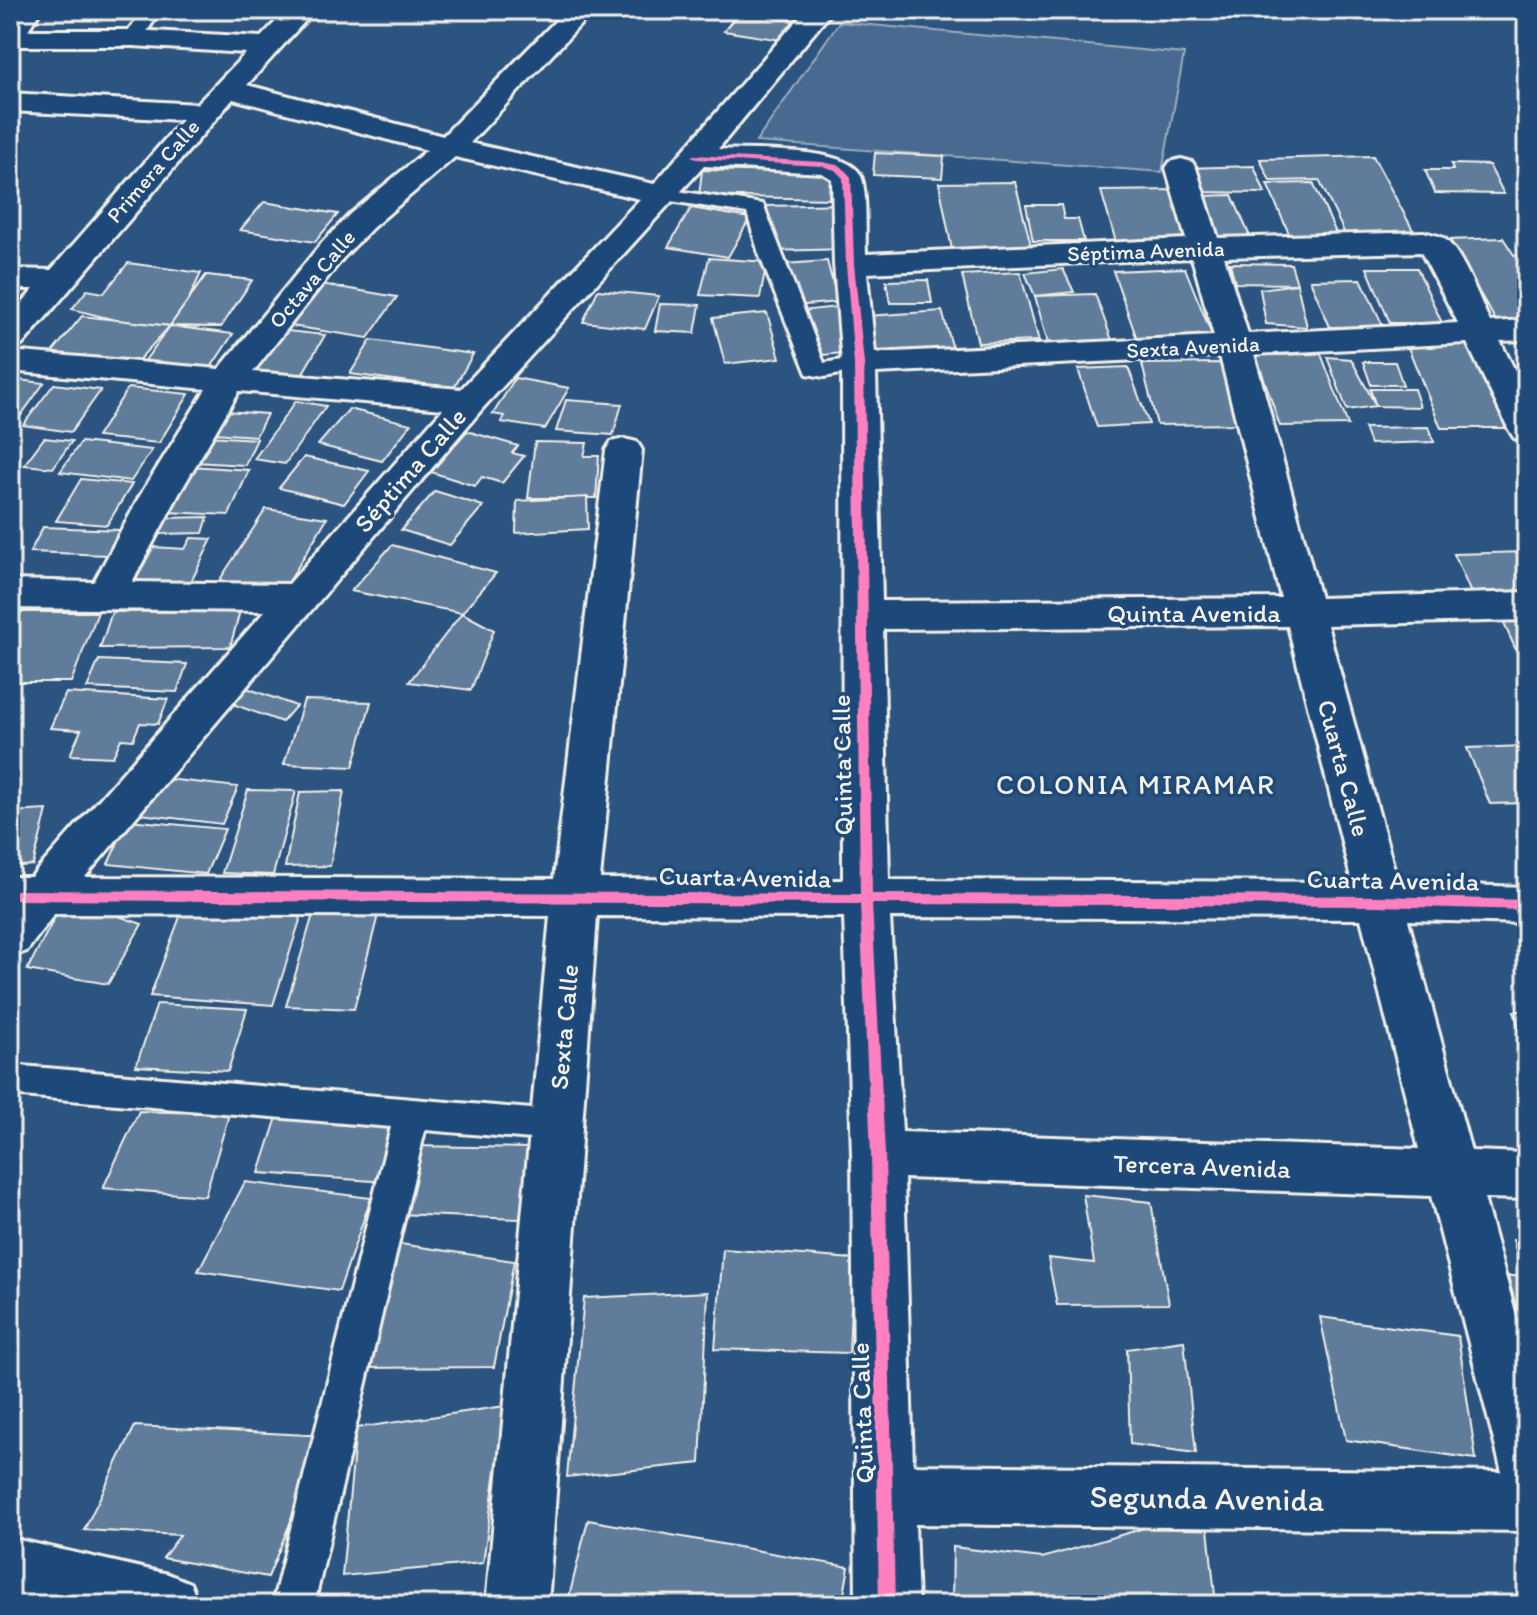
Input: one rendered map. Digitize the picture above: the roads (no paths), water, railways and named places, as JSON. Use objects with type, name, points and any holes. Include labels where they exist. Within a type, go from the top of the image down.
[{"type":"street","name":"Primera Calle","points":[[10,338],[226,88],[302,10]]},
{"type":"street","name":"Octava Calle","points":[[105,597],[160,494],[229,379],[361,221],[449,147],[581,10]]},
{"type":"street","name":"Séptima Calle","points":[[10,938],[26,894],[298,598],[470,401],[658,194],[696,157],[820,10]]},
{"type":"street","points":[[11,38],[133,38],[265,46]]},
{"type":"street","points":[[226,88],[449,147],[658,194]]},
{"type":"street","points":[[10,102],[204,113]]},
{"type":"street","name":"Quinta Calle","points":[[696,157],[822,164],[838,168],[847,177],[850,264],[859,364],[866,901],[878,1154],[887,1605]]},
{"type":"street","name":"Cuarta Calle","points":[[1181,168],[1234,345],[1527,1463]]},
{"type":"street","name":"Séptima Avenida","points":[[850,264],[1203,248],[1424,242],[1433,245],[1439,252],[1479,332]]},
{"type":"street","points":[[10,279],[59,280]]},
{"type":"street","name":"Sexta Avenida","points":[[859,364],[1527,330]]},
{"type":"street","points":[[1479,332],[1527,430]]},
{"type":"street","points":[[10,361],[470,401]]},
{"type":"street","name":"Sexta Calle","points":[[517,1605],[575,896],[624,450]]},
{"type":"street","points":[[10,594],[298,598]]},
{"type":"street","name":"Quinta Avenida","points":[[861,615],[1303,612],[1527,606]]},
{"type":"street","name":"Cuarta Avenida","points":[[26,894],[575,896],[866,901],[1379,901],[1527,905]]},
{"type":"street","name":"Tercera Avenida","points":[[878,1154],[1451,1176],[1527,1176]]},
{"type":"street","name":"Segunda Avenida","points":[[887,1494],[1527,1502]]},
{"type":"street","points":[[10,1568],[168,1605]]},
{"type":"lane","points":[[11,38],[32,10]]},
{"type":"lane","points":[[133,38],[152,10]]},
{"type":"lane","points":[[658,194],[756,208],[770,254],[815,369],[859,364]]},
{"type":"lane","points":[[10,1080],[555,1126]]},
{"type":"lane","points":[[293,1605],[412,1113]]},
{"type":"district","name":"COLONIA MIRAMAR","points":[[1136,784]]}]
